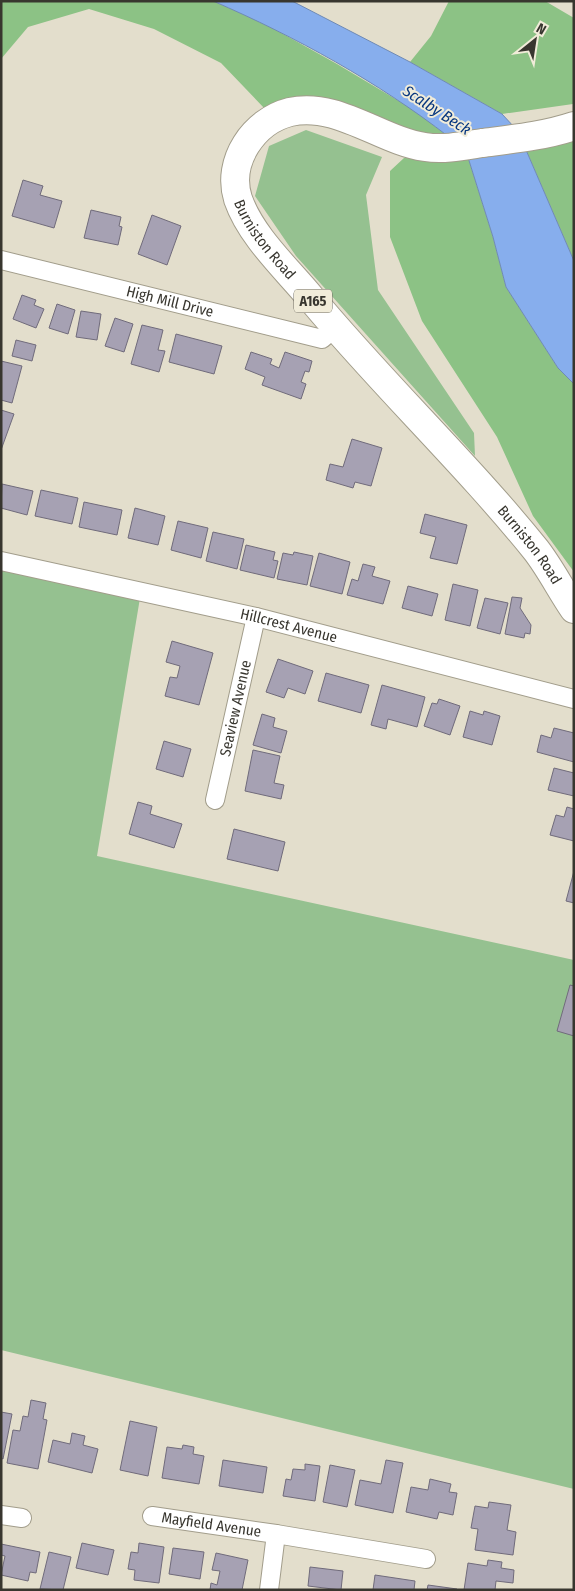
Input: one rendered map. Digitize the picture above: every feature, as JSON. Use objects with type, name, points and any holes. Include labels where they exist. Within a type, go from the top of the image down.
[{"type":"main road","name":"Burniston Road","points":[[574,126],[547,134],[450,148],[427,148],[403,143],[356,123],[316,112],[292,112],[276,117],[258,128],[247,141],[239,159],[235,177],[238,198],[251,224],[336,328],[456,458],[537,552],[574,610]]},
{"type":"street","name":"High Mill Drive","points":[[1,260],[322,339],[336,328]]},
{"type":"street","name":"Hillcrest Avenue","points":[[1,561],[256,617],[574,699]]},
{"type":"street","name":"Seaview Avenue","points":[[215,800],[256,617]]},
{"type":"street","points":[[1,1514],[22,1518]]},
{"type":"street","name":"Mayfield Avenue","points":[[152,1516],[276,1534],[269,1590]]},
{"type":"street","points":[[276,1534],[426,1559]]},
{"type":"green space","points":[[1,1],[213,1],[260,21],[337,64],[414,110],[449,137],[265,109],[221,63],[154,29],[89,9],[28,27],[1,59]]},
{"type":"green space","points":[[449,1],[545,1],[574,18],[573,104],[502,114],[410,62],[431,36]]},
{"type":"green space","points":[[306,130],[382,157],[366,195],[378,290],[474,433],[475,456],[296,256],[255,196],[269,146]]},
{"type":"green space","points":[[574,141],[574,261],[523,143]]},
{"type":"green space","points":[[466,151],[493,237],[506,287],[558,368],[574,384],[574,572],[533,516],[497,437],[422,321],[390,237],[390,171],[404,158],[441,159]]},
{"type":"green space","points":[[1,561],[141,592],[97,856],[574,960],[574,1489],[1,1350]]},
{"type":"water","name":"Scalby Beck","points":[[213,1],[292,1],[410,62],[502,114],[515,128],[449,137],[394,98],[336,62],[275,30]]},
{"type":"water","points":[[523,143],[574,261],[574,384],[558,368],[506,287],[493,237],[466,151]]},
{"type":"building","points":[[23,180],[43,186],[40,195],[62,201],[54,228],[12,216]]},
{"type":"building","points":[[91,210],[121,217],[119,226],[122,227],[118,245],[84,238]]},
{"type":"building","points":[[152,215],[181,226],[167,265],[138,254]]},
{"type":"building","points":[[22,295],[36,300],[34,305],[44,309],[36,328],[13,319]]},
{"type":"building","points":[[57,304],[75,310],[68,334],[49,328]]},
{"type":"building","points":[[81,311],[101,314],[97,340],[76,337]]},
{"type":"building","points":[[115,318],[133,324],[124,352],[105,346]]},
{"type":"building","points":[[142,325],[163,330],[158,350],[165,351],[159,372],[131,364]]},
{"type":"building","points":[[176,334],[222,346],[214,374],[169,362]]},
{"type":"building","points":[[16,340],[36,345],[32,361],[12,356]]},
{"type":"building","points":[[251,352],[272,359],[270,364],[279,368],[285,352],[312,361],[309,372],[305,371],[301,382],[306,384],[301,399],[262,385],[265,377],[245,369]]},
{"type":"building","points":[[1,361],[22,366],[12,403],[1,400]]},
{"type":"building","points":[[1,410],[14,414],[1,450]]},
{"type":"building","points":[[352,439],[382,448],[371,486],[355,482],[353,488],[326,480],[330,464],[343,467]]},
{"type":"building","points":[[2,484],[33,491],[27,515],[1,508]]},
{"type":"building","points":[[41,490],[78,498],[72,524],[35,516]]},
{"type":"building","points":[[84,502],[122,510],[117,535],[79,527]]},
{"type":"building","points":[[135,508],[165,516],[158,545],[128,538]]},
{"type":"building","points":[[425,514],[467,525],[457,564],[430,558],[436,537],[420,533]]},
{"type":"building","points":[[178,521],[208,528],[201,558],[171,550]]},
{"type":"building","points":[[213,532],[244,539],[237,569],[206,561]]},
{"type":"building","points":[[246,545],[275,552],[273,560],[278,561],[274,578],[240,570]]},
{"type":"building","points":[[294,552],[313,556],[307,585],[277,579],[283,553],[293,555]]},
{"type":"building","points":[[319,553],[350,562],[342,594],[310,586]]},
{"type":"building","points":[[363,564],[375,567],[372,576],[390,581],[383,604],[347,595],[352,579],[358,581]]},
{"type":"building","points":[[453,584],[478,590],[470,626],[445,620]]},
{"type":"building","points":[[408,586],[438,594],[432,616],[402,608]]},
{"type":"building","points":[[512,597],[522,598],[520,608],[531,625],[530,634],[525,633],[524,638],[505,634]]},
{"type":"building","points":[[485,598],[508,603],[500,634],[477,628]]},
{"type":"building","points":[[172,641],[213,653],[199,705],[165,696],[170,677],[177,678],[180,666],[166,662]]},
{"type":"building","points":[[278,659],[313,671],[305,694],[288,688],[284,698],[266,692]]},
{"type":"building","points":[[326,673],[369,685],[361,713],[318,701]]},
{"type":"building","points":[[382,685],[425,697],[417,727],[388,719],[386,729],[371,725]]},
{"type":"building","points":[[439,699],[460,706],[450,735],[424,726],[432,703],[437,704]]},
{"type":"building","points":[[470,711],[483,715],[484,711],[500,716],[492,745],[463,737]]},
{"type":"building","points":[[262,714],[275,718],[273,727],[287,731],[281,753],[253,745]]},
{"type":"building","points":[[554,728],[574,733],[574,762],[537,752],[541,735],[551,738]]},
{"type":"building","points":[[164,741],[191,749],[183,777],[156,769]]},
{"type":"building","points":[[253,750],[280,756],[274,783],[284,785],[281,799],[245,791]]},
{"type":"building","points":[[554,768],[574,773],[574,796],[548,790]]},
{"type":"building","points":[[138,802],[152,806],[150,814],[182,824],[174,848],[129,834]]},
{"type":"building","points":[[567,807],[574,809],[574,841],[550,835],[556,815],[564,817]]},
{"type":"building","points":[[234,829],[285,842],[278,871],[227,859]]},
{"type":"building","points":[[574,871],[574,903],[566,901]]},
{"type":"building","points":[[570,985],[574,986],[574,1036],[557,1031]]},
{"type":"building","points":[[31,1400],[46,1403],[43,1419],[47,1420],[38,1469],[7,1463],[13,1430],[20,1431],[23,1416],[28,1417]]},
{"type":"building","points":[[1,1412],[12,1414],[3,1459],[1,1458]]},
{"type":"building","points":[[130,1421],[157,1427],[148,1476],[120,1470]]},
{"type":"building","points":[[72,1433],[85,1436],[83,1445],[98,1449],[92,1473],[48,1462],[53,1440],[70,1444]]},
{"type":"building","points":[[183,1445],[194,1447],[193,1454],[204,1456],[199,1484],[162,1478],[167,1447],[182,1449]]},
{"type":"building","points":[[223,1460],[267,1467],[263,1493],[219,1486]]},
{"type":"building","points":[[386,1460],[403,1463],[393,1513],[355,1505],[360,1480],[381,1484]]},
{"type":"building","points":[[305,1464],[320,1466],[315,1501],[283,1496],[286,1479],[291,1480],[293,1469],[305,1470]]},
{"type":"building","points":[[330,1465],[355,1470],[347,1507],[323,1502]]},
{"type":"building","points":[[430,1479],[451,1484],[449,1492],[457,1493],[453,1515],[439,1512],[437,1519],[406,1512],[411,1487],[428,1490]]},
{"type":"building","points":[[489,1502],[511,1505],[507,1530],[516,1532],[513,1555],[475,1550],[478,1529],[471,1528],[475,1506],[488,1508]]},
{"type":"building","points":[[82,1543],[114,1550],[108,1575],[76,1568]]},
{"type":"building","points":[[139,1543],[164,1547],[159,1583],[134,1580],[135,1570],[128,1569],[131,1552],[138,1553]]},
{"type":"building","points":[[1,1544],[40,1552],[36,1573],[30,1572],[28,1581],[1,1575],[5,1556],[1,1555]]},
{"type":"building","points":[[173,1548],[204,1552],[200,1579],[169,1574]]},
{"type":"building","points":[[49,1552],[71,1557],[63,1590],[40,1589]]},
{"type":"building","points":[[216,1553],[248,1560],[242,1590],[210,1590],[211,1583],[217,1585],[220,1571],[212,1570]]},
{"type":"building","points":[[488,1560],[502,1562],[501,1568],[514,1570],[513,1583],[496,1581],[495,1590],[464,1590],[468,1563],[487,1566]]},
{"type":"building","points":[[310,1567],[343,1571],[341,1590],[308,1586]]},
{"type":"building","points":[[375,1575],[415,1581],[414,1590],[373,1590]]},
{"type":"building","points":[[428,1585],[457,1589],[457,1590],[427,1590]]}]
